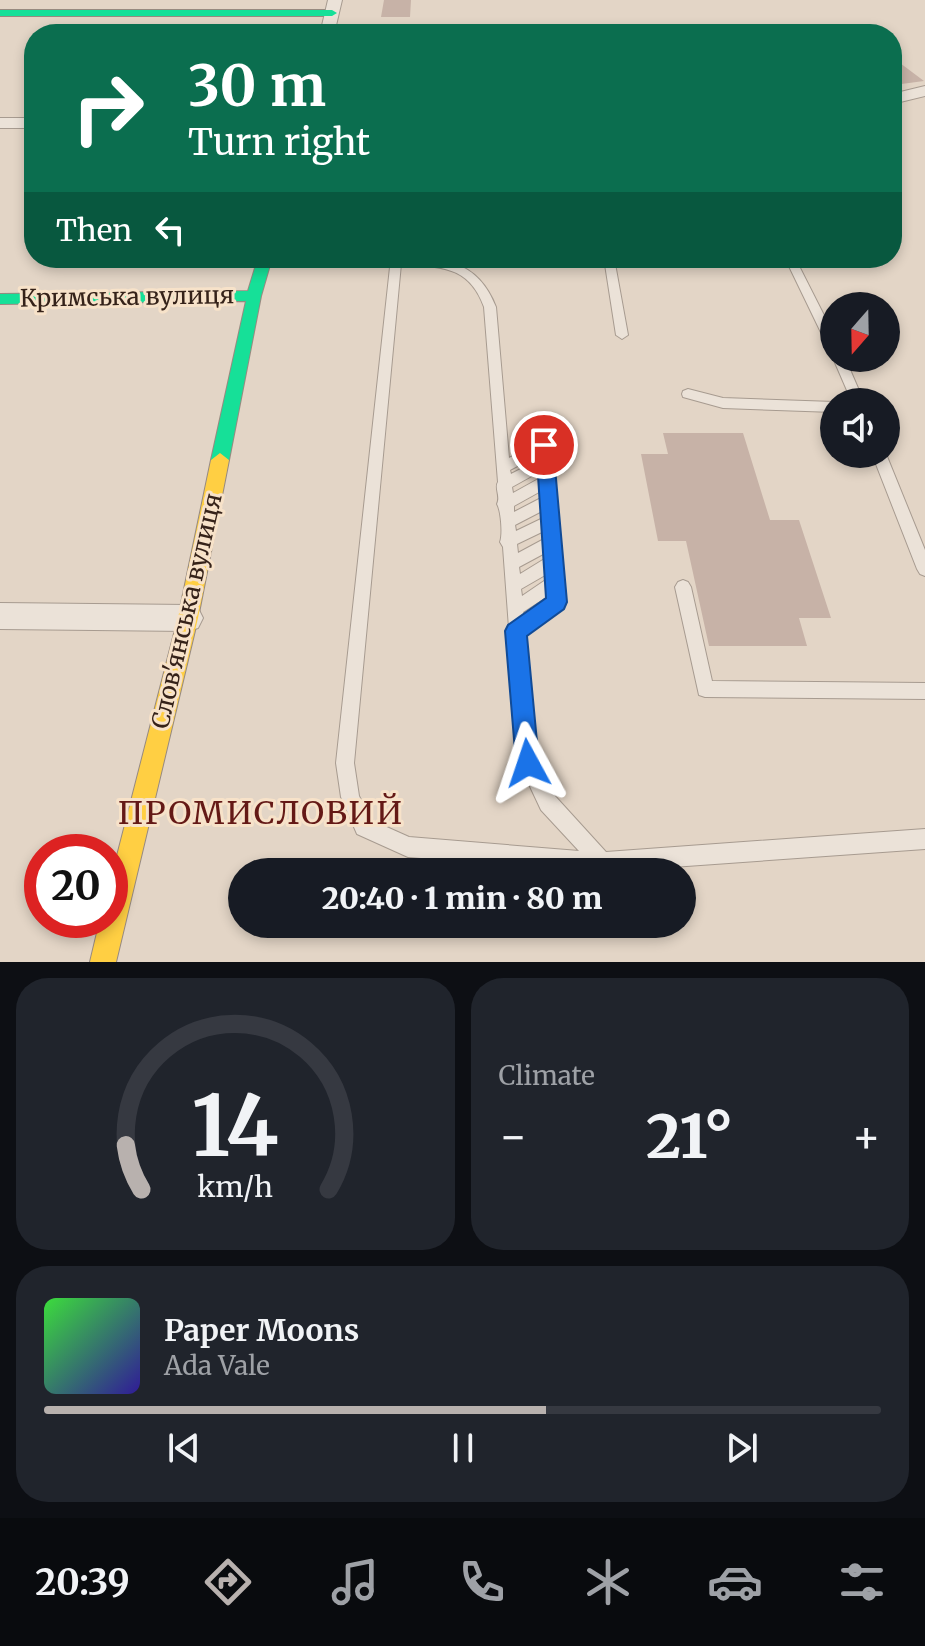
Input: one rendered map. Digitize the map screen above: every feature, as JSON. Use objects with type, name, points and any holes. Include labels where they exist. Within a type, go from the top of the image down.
[{"type":"street","points":[[0,13],[334,6]]},
{"type":"street","points":[[902,97],[925,91]]},
{"type":"street","points":[[0,123],[24,123]]},
{"type":"street","name":"Слов'янська вулиця","points":[[103,962],[188,618],[262,268]]},
{"type":"street","name":"Кримська вулиця","points":[[0,299],[254,296]]},
{"type":"street","points":[[0,616],[188,618]]},
{"type":"lane","points":[[395,268],[345,763],[350,797],[364,827],[408,847],[550,858]]},
{"type":"lane","points":[[458,268],[471,274],[485,288],[490,307],[507,542],[528,763],[548,803],[598,858]]},
{"type":"lane","points":[[611,268],[622,335]]},
{"type":"lane","points":[[795,268],[820,319]]},
{"type":"lane","points":[[688,394],[723,403],[820,406]]},
{"type":"lane","points":[[502,468],[544,445],[557,602],[516,631]]},
{"type":"lane","points":[[503,485],[547,462]]},
{"type":"lane","points":[[885,468],[925,569]]},
{"type":"lane","points":[[504,504],[548,480]]},
{"type":"lane","points":[[506,523],[549,501]]},
{"type":"lane","points":[[507,542],[552,520]]},
{"type":"lane","points":[[510,565],[552,542]]},
{"type":"lane","points":[[512,587],[553,562]]},
{"type":"lane","points":[[514,610],[554,583]]},
{"type":"lane","points":[[683,587],[705,689],[925,691]]},
{"type":"lane","points":[[658,858],[925,839]]},
{"type":"building","points":[[384,0],[411,0],[410,17],[381,17]]},
{"type":"building","points":[[902,64],[924,81],[902,84]]},
{"type":"building","points":[[663,433],[743,433],[770,520],[799,520],[831,618],[799,618],[807,646],[709,646],[686,541],[658,541],[641,454],[668,454]]},
{"type":"traffic: fast","points":[[0,13],[332,13]]},
{"type":"traffic: fast","points":[[220,460],[262,268]]},
{"type":"traffic: fast","points":[[0,299],[254,296]]},
{"type":"traffic: slow","points":[[103,962],[188,618],[220,460]]},
{"type":"district","name":"ПРОМИСЛОВИЙ","points":[[261,813]]},
{"type":"route","points":[[528,763],[516,631],[557,602],[544,445]]}]
